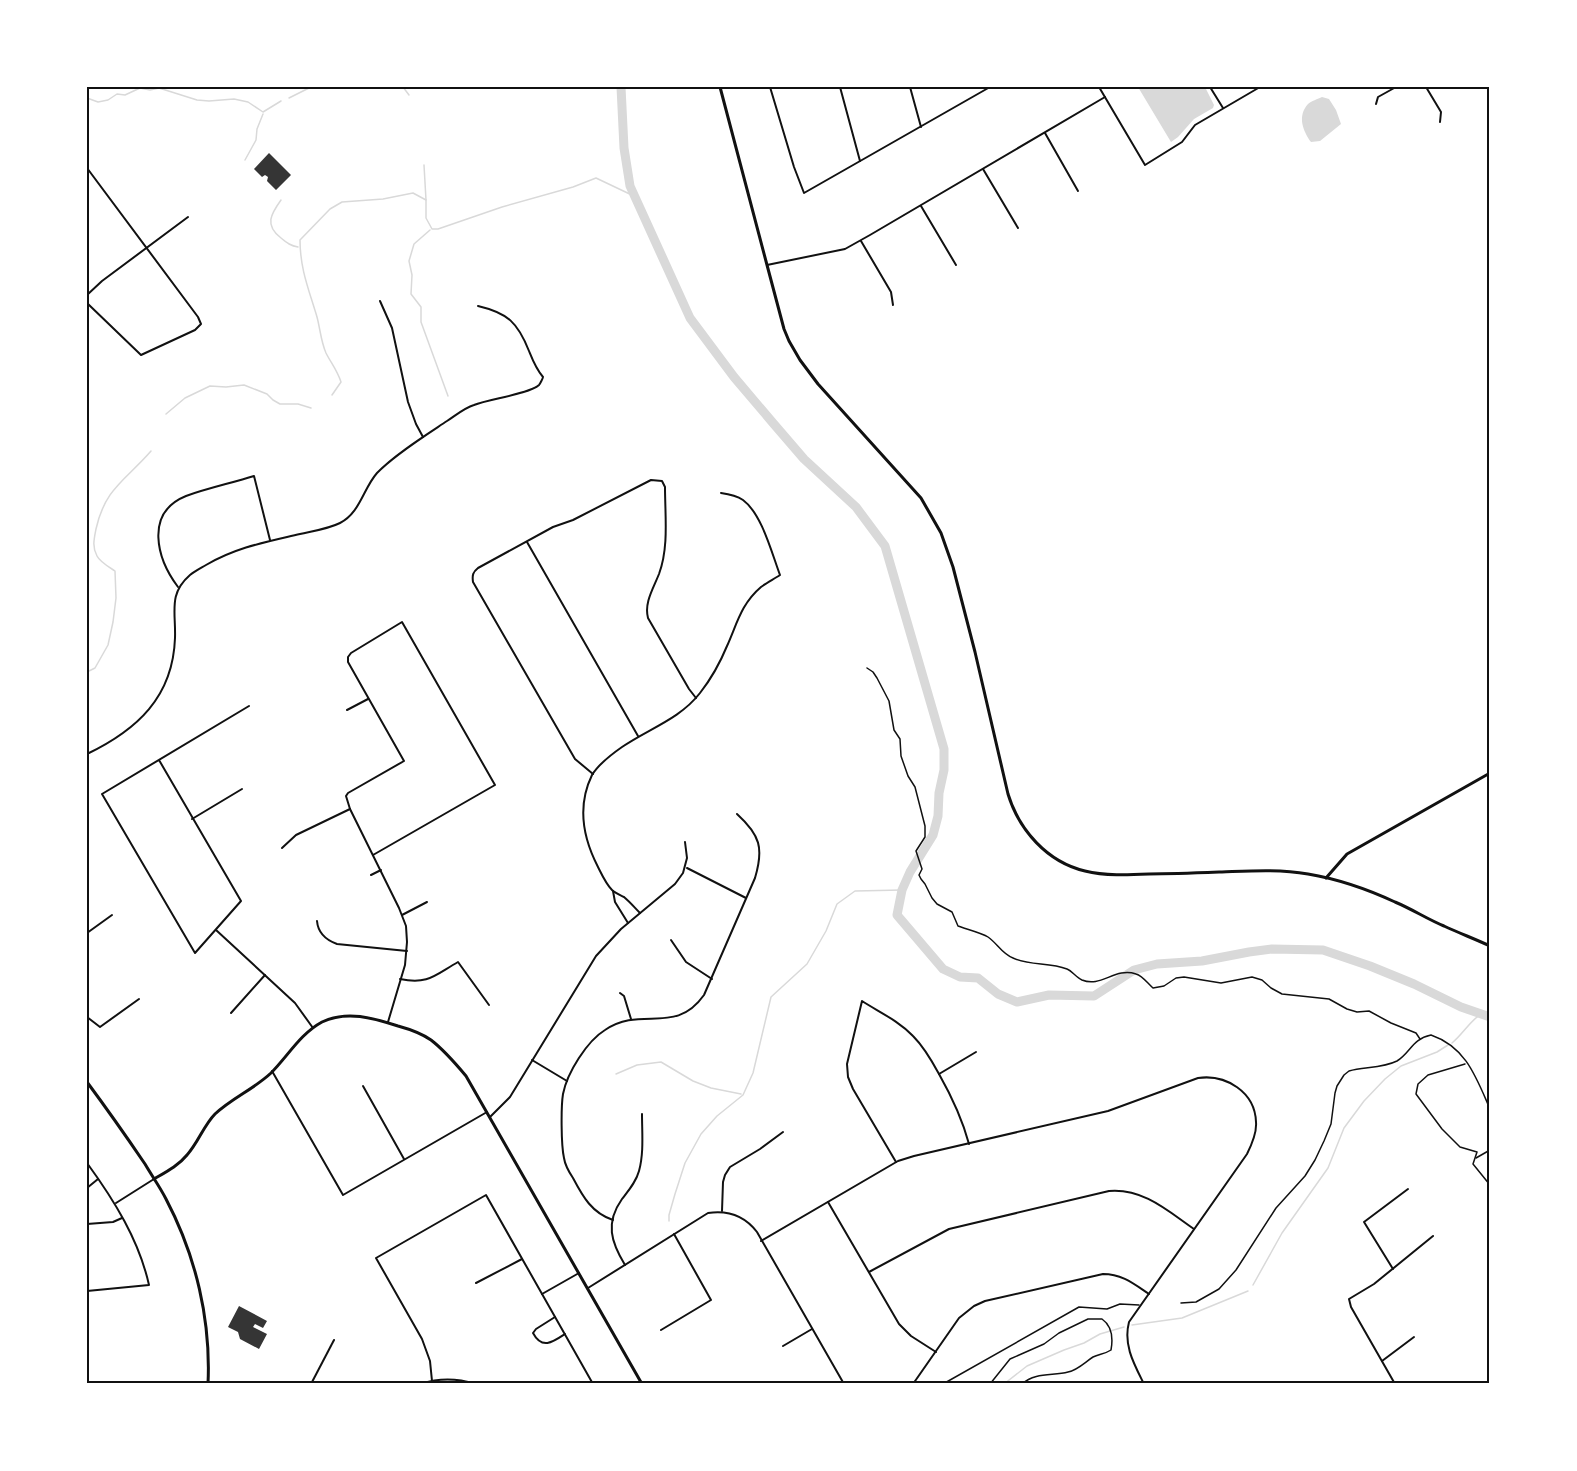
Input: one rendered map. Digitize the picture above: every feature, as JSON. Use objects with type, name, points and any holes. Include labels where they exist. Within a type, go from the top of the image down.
[{"type":"main road","points":[[720,87],[784,329],[800,360],[832,401],[921,498],[941,532],[950,556],[1012,805],[1022,826],[1034,840],[1065,864],[1098,874],[1265,870],[1297,872],[1326,878],[1376,893],[1490,946]]},
{"type":"main road","points":[[1326,878],[1347,854],[1490,773]]},
{"type":"main road","points":[[154,1179],[176,1166],[188,1154],[213,1115],[272,1071],[313,1028],[330,1019],[349,1016],[367,1017],[412,1030],[431,1040],[466,1076],[642,1384]]},
{"type":"main road","points":[[87,1082],[154,1179],[166,1198],[180,1229],[194,1266],[202,1300],[207,1340],[208,1384]]},
{"type":"street","points":[[770,87],[804,193],[990,87]]},
{"type":"street","points":[[840,87],[860,161]]},
{"type":"street","points":[[910,87],[921,127]]},
{"type":"street","points":[[1099,87],[1145,165],[1182,142],[1195,125],[1260,87]]},
{"type":"street","points":[[1210,87],[1223,108]]},
{"type":"street","points":[[1376,104],[1378,98],[1396,87]]},
{"type":"street","points":[[1426,87],[1441,112],[1440,122]]},
{"type":"street","points":[[767,265],[845,249],[1105,97]]},
{"type":"street","points":[[1045,133],[1078,191]]},
{"type":"street","points":[[87,168],[201,324],[195,330],[141,354],[87,303]]},
{"type":"street","points":[[983,169],[1018,228]]},
{"type":"street","points":[[921,206],[956,265]]},
{"type":"street","points":[[87,295],[102,281],[188,217]]},
{"type":"street","points":[[861,241],[891,292],[892,305]]},
{"type":"street","points":[[380,301],[392,328],[408,402],[423,437]]},
{"type":"street","points":[[87,754],[133,726],[148,712],[159,697],[173,660],[174,608],[178,587],[191,574],[238,549],[341,523],[355,511],[370,482],[378,473],[423,437],[470,406],[532,389],[539,384],[543,377],[536,369],[522,334],[513,321],[494,310],[478,306]]},
{"type":"street","points":[[178,587],[163,560],[158,544],[158,526],[173,504],[186,496],[254,476],[270,540]]},
{"type":"street","points":[[662,481],[665,478]]},
{"type":"street","points":[[593,774],[575,759],[472,577],[478,568],[553,527],[573,520],[651,480],[662,481]]},
{"type":"street","points":[[662,481],[665,487],[665,553],[646,611],[696,698]]},
{"type":"street","points":[[628,923],[590,851],[585,833],[582,818],[593,774],[638,736],[686,709],[715,671],[738,617],[747,602],[761,587],[780,575],[753,510],[742,499],[721,493]]},
{"type":"street","points":[[527,542],[638,736]]},
{"type":"street","points":[[373,855],[495,785],[402,622],[348,657],[348,662],[404,761],[346,796],[350,809],[402,915],[407,934],[405,965],[388,1023]]},
{"type":"street","points":[[347,710],[368,699]]},
{"type":"street","points":[[159,760],[241,901],[195,953],[102,794],[249,706]]},
{"type":"street","points":[[192,819],[242,789]]},
{"type":"street","points":[[282,848],[296,835],[350,809]]},
{"type":"street","points":[[613,1220],[590,1206],[565,1162],[562,1101],[567,1081],[590,1043],[604,1030],[631,1019],[669,1018],[682,1014],[698,1003],[704,995],[759,865],[759,844],[750,828],[737,814]]},
{"type":"street","points":[[490,1117],[510,1097],[592,961],[628,923],[675,884],[683,873],[687,858],[685,842]]},
{"type":"street","points":[[685,868],[746,898]]},
{"type":"street","points":[[371,875],[381,870]]},
{"type":"street","points":[[613,891],[622,896],[640,913]]},
{"type":"street","points":[[402,915],[427,902]]},
{"type":"street","points":[[87,933],[112,915]]},
{"type":"street","points":[[317,921],[321,934],[337,945],[407,951]]},
{"type":"street","points":[[216,930],[295,1004],[313,1028]]},
{"type":"street","points":[[671,940],[686,962],[711,979]]},
{"type":"street","points":[[400,979],[415,982],[428,979],[458,962],[489,1005]]},
{"type":"street","points":[[231,1013],[265,975]]},
{"type":"street","points":[[620,993],[624,996],[631,1019]]},
{"type":"street","points":[[87,1017],[100,1027],[139,999]]},
{"type":"street","points":[[896,1162],[848,1077],[847,1064],[862,1001],[896,1022],[913,1036],[928,1055],[959,1112],[969,1144]]},
{"type":"street","points":[[939,1074],[976,1052]]},
{"type":"street","points":[[532,1060],[567,1081]]},
{"type":"street","points":[[272,1071],[343,1195],[487,1112]]},
{"type":"street","points":[[761,1241],[896,1162],[1108,1111],[1198,1078],[1221,1079],[1241,1090],[1251,1102],[1257,1123],[1255,1132],[1247,1154],[1129,1322],[1127,1336],[1132,1361],[1144,1384]]},
{"type":"street","points":[[363,1086],[404,1159]]},
{"type":"street","points":[[625,1265],[613,1241],[613,1220],[621,1201],[638,1173],[641,1160],[642,1114]]},
{"type":"street","points":[[722,1211],[723,1182],[730,1167],[783,1132]]},
{"type":"street","points":[[87,1163],[123,1218],[140,1255],[149,1285],[87,1291]]},
{"type":"street","points":[[87,1188],[98,1179]]},
{"type":"street","points":[[115,1204],[154,1179]]},
{"type":"street","points":[[1393,1269],[1364,1222],[1408,1189]]},
{"type":"street","points":[[869,1272],[949,1229],[1109,1191],[1122,1190],[1140,1194],[1195,1230]]},
{"type":"street","points":[[432,1381],[430,1361],[422,1339],[376,1258],[486,1195],[593,1384]]},
{"type":"street","points":[[828,1202],[899,1324],[905,1331],[936,1352]]},
{"type":"street","points":[[588,1288],[708,1213],[722,1211],[737,1215],[751,1225],[844,1384]]},
{"type":"street","points":[[87,1224],[113,1222],[123,1218]]},
{"type":"street","points":[[661,1330],[711,1300],[674,1234]]},
{"type":"street","points":[[1395,1384],[1351,1307],[1349,1299],[1393,1269],[1433,1236]]},
{"type":"street","points":[[476,1283],[522,1259]]},
{"type":"street","points":[[542,1294],[579,1273]]},
{"type":"street","points":[[913,1384],[964,1314],[974,1306],[991,1299],[1103,1274],[1128,1280],[1149,1294]]},
{"type":"street","points":[[555,1317],[536,1329],[533,1333],[535,1337],[545,1344],[565,1334]]},
{"type":"street","points":[[783,1346],[812,1329]]},
{"type":"street","points":[[1382,1361],[1414,1337]]},
{"type":"street","points":[[311,1384],[334,1340]]},
{"type":"street","points":[[421,1384],[432,1381],[459,1380],[475,1384]]},
{"type":"lane","points":[[943,1384],[1079,1307],[1107,1309],[1120,1304],[1141,1305]]},
{"type":"path","points":[[867,668],[873,672],[889,701],[894,730],[900,739],[901,756],[906,773],[915,787],[925,826],[925,837],[916,851],[922,869],[919,875],[932,898],[952,912],[958,926],[988,937],[1006,955],[1015,959],[1068,969],[1082,980],[1094,982],[1126,972],[1137,974],[1153,988],[1184,977],[1221,983],[1251,977],[1262,980],[1282,994],[1329,999],[1347,1009],[1357,1012],[1369,1011],[1416,1033],[1420,1039]]},
{"type":"path","points":[[1181,1303],[1196,1302],[1219,1289],[1237,1269],[1276,1208],[1305,1176],[1324,1141],[1330,1124],[1335,1093],[1344,1075],[1349,1071],[1391,1064],[1400,1059],[1411,1045],[1431,1035],[1458,1050],[1479,1084],[1490,1109]]},
{"type":"path","points":[[1467,1063],[1428,1075],[1418,1084],[1416,1094],[1442,1129],[1460,1147],[1477,1152],[1473,1164],[1490,1185]]},
{"type":"path","points":[[1475,1159],[1490,1150]]},
{"type":"path","points":[[990,1384],[1010,1359],[1044,1344],[1088,1319],[1102,1319],[1107,1323],[1111,1333],[1111,1350],[1095,1356],[1075,1370],[1043,1375],[1029,1379],[1022,1384]]},
{"type":"shaded area","points":[[1138,87],[1205,87],[1214,105],[1213,108],[1194,119],[1171,142]]},
{"type":"shaded area","points":[[1322,97],[1329,99],[1341,124],[1320,141],[1311,142],[1304,128],[1303,113],[1308,104]]},
{"type":"building","points":[[269,153],[291,175],[276,190],[267,181],[268,177],[265,175],[262,177],[254,169]]},
{"type":"building","points":[[239,1306],[267,1321],[263,1328],[255,1324],[253,1327],[267,1334],[259,1349],[240,1339],[238,1332],[228,1327]]},
{"type":"waterway","points":[[289,98],[311,87]]},
{"type":"waterway","points":[[403,87],[409,95]]},
{"type":"waterway","points":[[621,87],[624,148],[630,186],[690,318],[734,377],[773,423],[804,459],[856,507],[885,546],[944,749],[944,770],[933,835],[910,872],[902,890],[897,915],[943,969],[960,977],[978,978],[998,994],[1017,1002],[1049,995],[1094,996],[1134,970],[1157,964],[1202,961],[1272,949],[1323,950],[1370,966],[1461,1007],[1490,1017]]},
{"type":"waterway","points":[[87,98],[98,102],[108,100],[117,94],[125,95],[140,88],[150,90],[159,88],[197,100],[234,99],[248,102],[263,112],[281,101]]},
{"type":"waterway","points":[[245,160],[256,140],[257,129],[263,114]]},
{"type":"waterway","points":[[424,165],[426,218],[432,229],[596,178],[636,197]]},
{"type":"waterway","points":[[332,395],[341,382],[323,344],[303,270],[300,240],[330,209],[342,202],[383,199],[413,193],[426,200]]},
{"type":"waterway","points":[[281,200],[272,215],[272,229],[285,241],[298,247]]},
{"type":"waterway","points":[[430,230],[414,244],[409,261],[412,275],[411,294],[421,307],[421,322],[448,396]]},
{"type":"waterway","points":[[166,414],[185,398],[210,386],[244,385],[267,394],[280,404],[298,404],[311,408]]},
{"type":"waterway","points":[[87,672],[95,668],[108,645],[116,598],[115,571],[100,560],[94,549],[100,515],[111,494],[151,451]]},
{"type":"waterway","points":[[669,1221],[685,1163],[701,1134],[717,1116],[743,1095],[753,1073],[771,997],[807,964],[826,931],[837,904],[855,891],[902,890]]},
{"type":"waterway","points":[[1452,1043],[1481,1014]]},
{"type":"waterway","points":[[1253,1285],[1282,1233],[1328,1168],[1344,1128],[1364,1101],[1401,1066],[1437,1052],[1448,1045]]},
{"type":"waterway","points":[[616,1074],[637,1065],[661,1062],[693,1081],[711,1088],[741,1094]]},
{"type":"waterway","points":[[1132,1325],[1182,1318],[1248,1291]]},
{"type":"waterway","points":[[1004,1384],[1027,1366],[1084,1343],[1100,1334],[1124,1327]]}]
